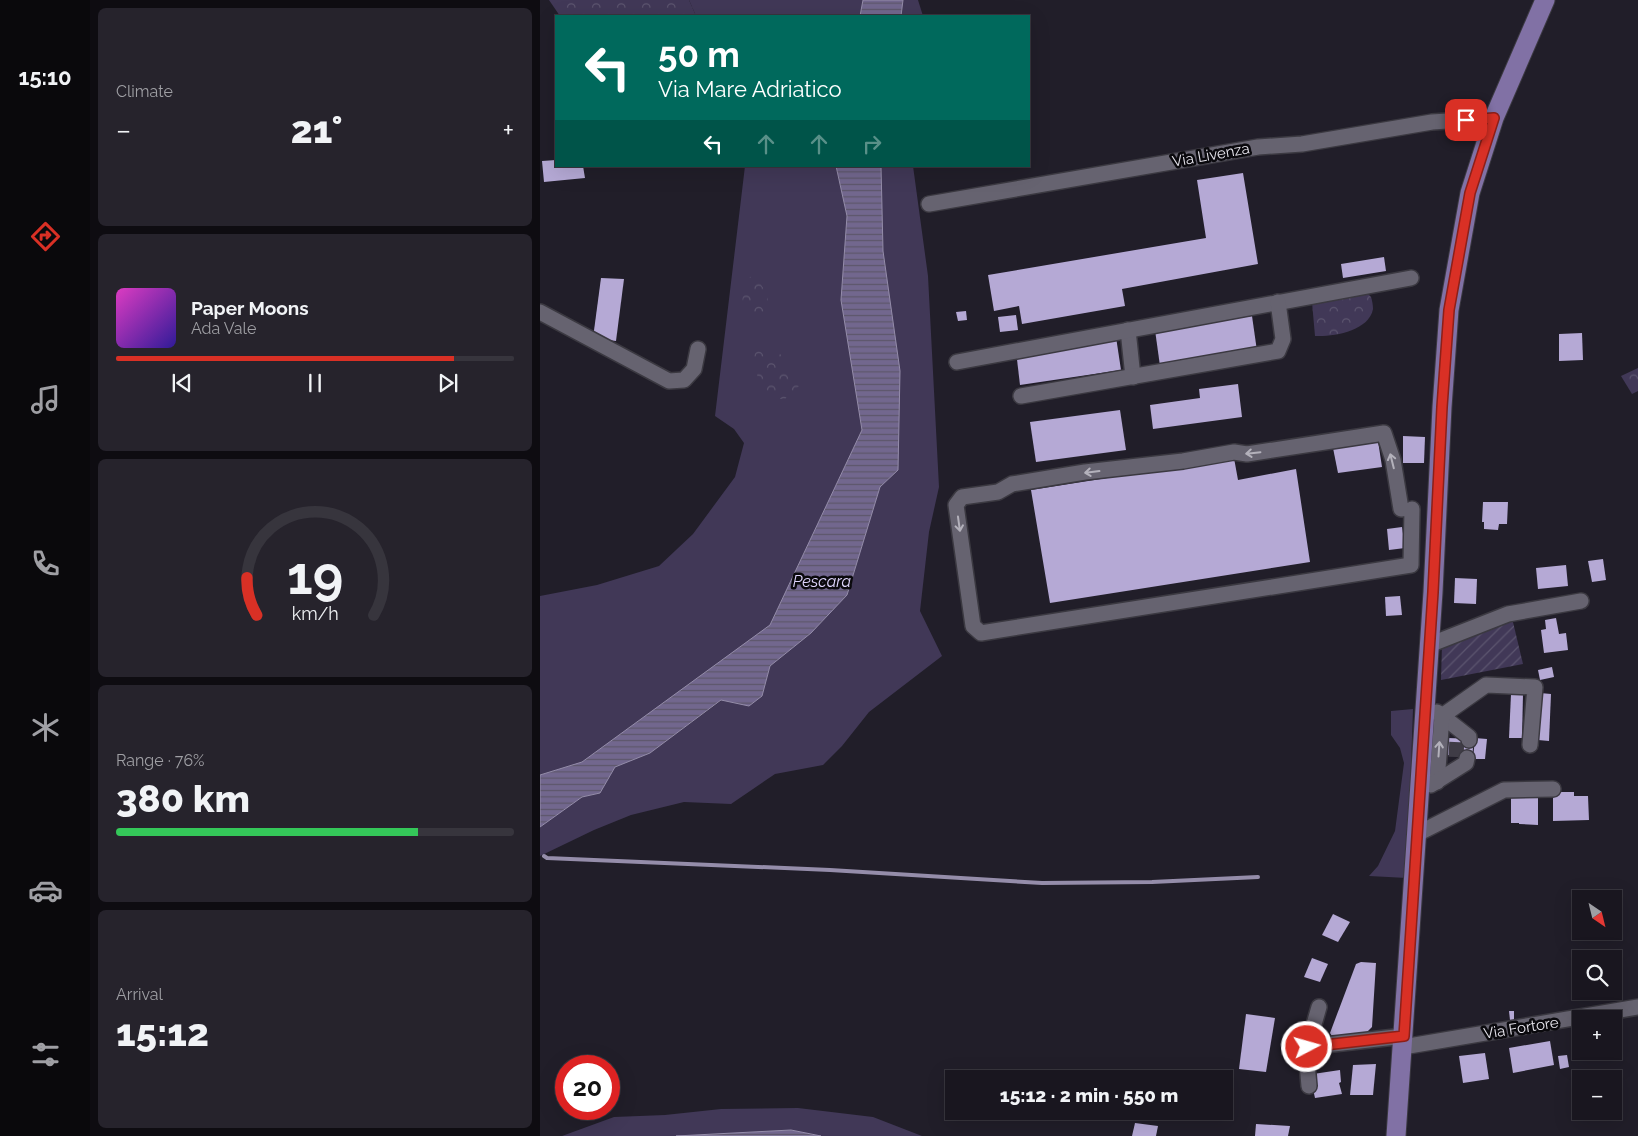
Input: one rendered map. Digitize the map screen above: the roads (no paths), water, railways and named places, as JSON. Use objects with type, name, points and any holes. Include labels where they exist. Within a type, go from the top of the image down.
[{"type":"main road","points":[[1396,1136],[1404,1041],[1433,592],[1423,559],[1424,544],[1421,509],[1428,483],[1440,466],[1449,310],[1470,193],[1494,118],[1545,0]]},
{"type":"street","name":"Via Livenza","points":[[929,204],[1258,147],[1302,144],[1432,122],[1494,118]]},
{"type":"street","points":[[957,362],[1411,278]]},
{"type":"street","points":[[1022,396],[1278,351],[1283,339],[1278,302]]},
{"type":"street","points":[[540,312],[669,381],[684,380],[694,369],[698,350]]},
{"type":"street","points":[[1128,330],[1133,377]]},
{"type":"street","points":[[1421,509],[1392,460],[1384,433],[1247,454],[1234,452],[1183,461],[1085,472],[1012,484],[998,492],[962,497],[956,505],[973,626],[981,633],[1423,559]]},
{"type":"street","points":[[1430,645],[1508,614],[1581,601]]},
{"type":"street","points":[[1442,716],[1486,685],[1534,687],[1530,745]]},
{"type":"street","points":[[1425,704],[1442,716],[1461,735]]},
{"type":"street","points":[[1437,782],[1442,716]]},
{"type":"street","points":[[1419,793],[1437,782],[1459,762]]},
{"type":"street","points":[[1417,834],[1504,790],[1553,789]]},
{"type":"street","name":"Via Fortore","points":[[1307,1047],[1404,1041],[1594,1015],[1638,1006]]},
{"type":"street","points":[[1309,1086],[1306,1052],[1319,1007]]},
{"type":"water","points":[[863,0],[903,0],[901,15],[860,15]]},
{"type":"water","name":"Pescara","points":[[836,167],[881,167],[883,251],[900,371],[898,470],[880,487],[847,595],[811,633],[770,666],[762,696],[749,706],[721,700],[650,753],[615,767],[600,793],[582,797],[540,827],[540,775],[582,762],[770,625],[862,430],[841,300],[847,216]]},
{"type":"water","points":[[791,1130],[821,1136],[676,1136]]},
{"type":"waterway","points":[[544,856],[547,858],[830,870],[1042,883],[1152,882],[1258,877]]},
{"type":"tunnel","points":[[1456,757],[1457,737]]}]
